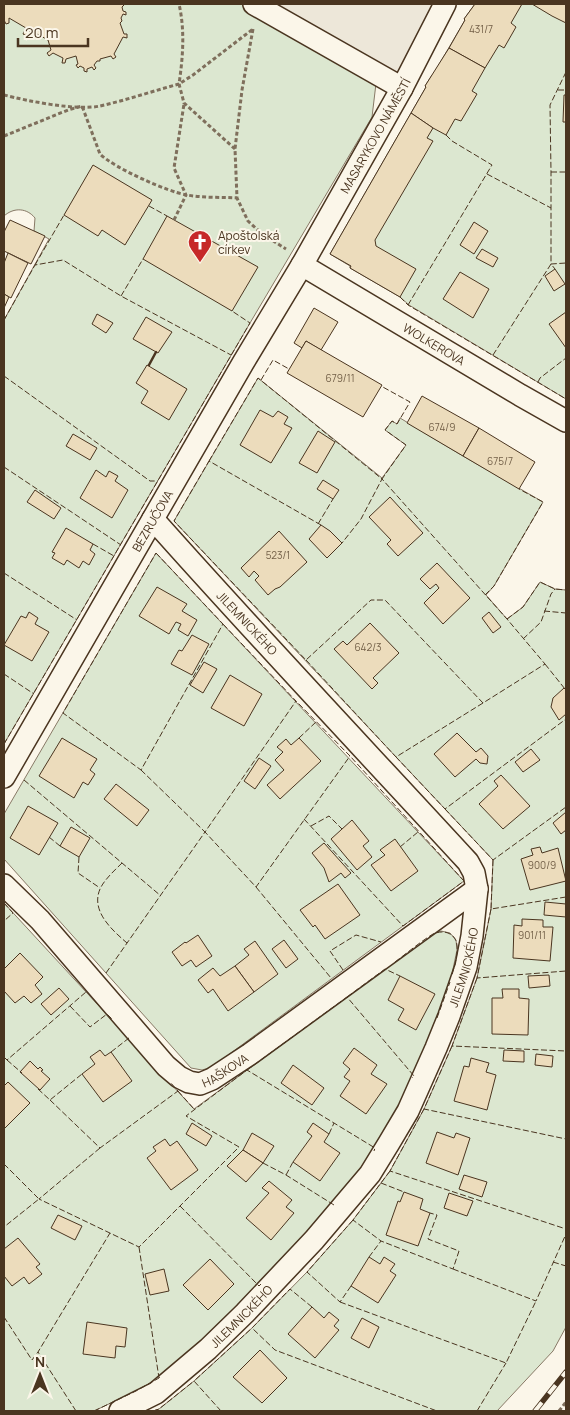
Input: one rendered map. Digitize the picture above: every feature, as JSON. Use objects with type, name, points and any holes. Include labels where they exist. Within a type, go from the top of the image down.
[{"type":"street","name":"MASARYKOVO NÁMĚSTÍ","points":[[298,259],[402,88],[445,4]]},
{"type":"street","points":[[256,5],[402,88]]},
{"type":"street","name":"WOLKEROVA","points":[[298,259],[566,421]]},
{"type":"street","name":"BEZRUČOVA","points":[[4,777],[239,371],[298,259]]},
{"type":"street","name":"JILEMNICKÉHO","points":[[120,1411],[156,1393],[208,1349],[314,1240],[370,1174],[408,1111],[449,1016],[467,959],[472,936],[477,889],[474,874],[468,862],[242,619],[153,519]]},
{"type":"street","name":"HAŠKOVA","points":[[4,885],[40,920],[166,1066],[179,1077],[189,1082],[200,1084],[212,1079],[250,1054],[477,889]]},
{"type":"path","points":[[174,220],[186,195],[174,168],[184,103],[179,84],[183,59],[182,20],[179,4]]},
{"type":"path","points":[[256,5],[242,90],[235,149],[237,198],[248,221],[261,233],[298,259]]},
{"type":"path","points":[[4,95],[49,104],[98,106],[179,84],[253,28]]},
{"type":"path","points":[[184,103],[235,149]]},
{"type":"path","points":[[4,136],[82,106]]},
{"type":"path","points":[[82,106],[98,150],[104,158],[151,183],[186,195],[237,198]]},
{"type":"path","points":[[559,1411],[566,1402]]},
{"type":"green space","points":[[4,4],[405,4],[380,50],[372,117],[4,744],[4,320],[49,239],[34,231],[35,218],[28,212],[16,210],[4,216]]},
{"type":"green space","points":[[475,4],[566,4],[566,399],[409,305],[400,297],[330,254],[425,86],[464,19]]},
{"type":"green space","points":[[258,378],[382,478],[406,445],[385,430],[392,421],[397,424],[400,418],[543,502],[494,586],[486,595],[507,619],[523,607],[540,582],[555,589],[566,590],[566,1327],[553,1351],[497,1411],[153,1411],[159,1409],[194,1381],[252,1328],[307,1272],[353,1220],[390,1171],[424,1109],[452,1046],[477,978],[491,909],[493,860],[174,521]]},
{"type":"green space","points":[[156,553],[464,881],[212,1067],[202,1070],[191,1068],[4,859],[4,814]]},
{"type":"green space","points":[[4,903],[194,1109],[433,934],[441,931],[450,933],[456,940],[457,950],[452,974],[434,1027],[396,1112],[362,1169],[315,1227],[199,1345],[159,1378],[94,1411],[4,1411]]},
{"type":"shaded area","points":[[254,4],[445,4],[402,88]]},
{"type":"building","points":[[4,4],[123,4],[123,11],[126,12],[126,15],[123,14],[120,23],[124,34],[127,34],[127,38],[123,37],[114,54],[116,57],[113,59],[111,56],[100,59],[94,65],[96,68],[94,70],[92,67],[87,69],[87,72],[80,66],[78,68],[76,56],[66,59],[65,63],[62,63],[63,58],[53,53],[49,56],[47,53],[51,50],[48,40],[30,30],[27,36],[23,34],[26,28],[9,18],[9,23],[6,24],[4,20]]},
{"type":"building","points":[[475,4],[522,4],[511,23],[516,27],[504,48],[499,45],[485,68],[449,48],[464,19]]},
{"type":"building","points":[[532,4],[566,4],[566,23],[552,16]]},
{"type":"building","points":[[449,48],[485,68],[472,91],[477,94],[461,121],[455,119],[446,135],[411,113],[425,86]]},
{"type":"building","points":[[564,95],[566,95],[566,122],[563,122]]},
{"type":"building","points":[[411,113],[433,128],[427,138],[433,141],[375,240],[376,246],[416,269],[400,297],[330,254]]},
{"type":"building","points":[[93,165],[152,200],[125,245],[102,230],[98,236],[64,215]]},
{"type":"building","name":"Apoštolská církev","points":[[167,216],[258,267],[232,311],[143,259]]},
{"type":"building","points":[[10,220],[45,236],[31,264],[4,251],[4,232]]},
{"type":"building","points":[[474,222],[488,231],[474,254],[460,245]]},
{"type":"building","points":[[482,249],[498,258],[493,267],[476,258]]},
{"type":"building","points":[[8,253],[28,263],[11,298],[4,294],[4,263]]},
{"type":"building","points":[[555,269],[565,284],[554,291],[545,276]]},
{"type":"building","points":[[460,272],[489,289],[473,318],[443,299]]},
{"type":"building","points":[[4,294],[9,297],[4,308]]},
{"type":"building","points":[[314,308],[338,322],[321,350],[306,341],[302,348],[294,343]]},
{"type":"building","points":[[566,312],[566,348],[549,324]]},
{"type":"building","points":[[97,314],[113,323],[106,333],[92,324]]},
{"type":"building","points":[[146,317],[172,332],[158,353],[133,339]]},
{"type":"building","points":[[306,341],[382,385],[363,417],[287,373]]},
{"type":"building","points":[[147,365],[187,389],[169,420],[141,403],[148,391],[136,383]]},
{"type":"building","points":[[422,396],[479,428],[463,456],[407,423]]},
{"type":"building","points":[[260,410],[273,417],[278,411],[288,417],[284,424],[292,428],[271,463],[240,445]]},
{"type":"building","points":[[479,428],[535,462],[519,489],[463,456]]},
{"type":"building","points":[[318,431],[335,442],[317,473],[299,463]]},
{"type":"building","points":[[73,434],[97,448],[90,460],[66,446]]},
{"type":"building","points":[[96,470],[106,477],[109,471],[118,476],[115,481],[128,490],[112,518],[80,498]]},
{"type":"building","points":[[323,480],[339,490],[333,499],[317,489]]},
{"type":"building","points":[[35,490],[61,508],[54,519],[27,502]]},
{"type":"building","points":[[390,497],[423,533],[398,556],[387,544],[391,540],[369,517]]},
{"type":"building","points":[[321,525],[342,543],[327,558],[309,539]]},
{"type":"building","points":[[66,528],[93,544],[90,550],[95,554],[89,565],[83,561],[79,568],[67,560],[64,565],[52,558],[55,553],[52,552]]},
{"type":"building","points":[[279,531],[307,562],[280,587],[268,595],[255,580],[259,576],[254,571],[249,577],[241,568]]},
{"type":"building","points":[[437,563],[470,598],[443,624],[424,603],[439,588],[436,584],[430,589],[420,579]]},
{"type":"building","points":[[157,587],[187,604],[182,611],[197,620],[188,636],[178,630],[181,624],[176,622],[169,634],[139,616]]},
{"type":"building","points":[[29,612],[38,618],[35,624],[49,632],[32,661],[4,645],[21,616],[26,618]]},
{"type":"building","points":[[489,612],[501,627],[493,633],[482,618]]},
{"type":"building","points":[[370,623],[399,653],[373,678],[378,683],[372,689],[334,649],[343,641],[347,645]]},
{"type":"building","points":[[192,635],[209,644],[192,675],[171,664],[179,650],[182,651]]},
{"type":"building","points":[[204,662],[217,669],[203,693],[190,685]]},
{"type":"building","points":[[230,675],[262,694],[244,726],[211,708]]},
{"type":"building","points":[[564,688],[566,690],[566,714],[559,720],[551,707],[553,698]]},
{"type":"building","points":[[457,733],[476,752],[481,748],[488,756],[487,764],[480,763],[476,759],[455,777],[434,754]]},
{"type":"building","points":[[62,738],[97,759],[90,770],[95,774],[88,785],[83,782],[74,798],[39,776]]},
{"type":"building","points":[[299,738],[321,761],[280,799],[267,785],[284,770],[275,760],[283,752],[277,747],[286,739],[291,745]]},
{"type":"building","points":[[531,749],[540,760],[523,772],[515,762]]},
{"type":"building","points":[[259,758],[271,766],[255,789],[244,781]]},
{"type":"building","points":[[501,775],[530,806],[503,829],[479,804],[498,786],[494,781]]},
{"type":"building","points":[[116,784],[149,810],[137,826],[104,799]]},
{"type":"building","points":[[28,806],[58,823],[39,855],[10,838]]},
{"type":"building","points":[[566,812],[566,830],[561,834],[553,823]]},
{"type":"building","points":[[352,820],[369,841],[363,846],[372,857],[357,870],[331,839]]},
{"type":"building","points":[[71,827],[90,838],[79,857],[60,846]]},
{"type":"building","points":[[395,839],[418,871],[391,891],[371,865],[385,855],[380,850]]},
{"type":"building","points":[[324,843],[351,873],[345,878],[341,873],[329,882],[324,868],[312,853]]},
{"type":"building","points":[[540,847],[542,853],[558,848],[566,881],[530,890],[521,859],[533,855],[531,849]]},
{"type":"building","points":[[338,884],[360,915],[325,939],[315,925],[313,927],[300,910]]},
{"type":"building","points":[[545,902],[566,904],[566,917],[544,915]]},
{"type":"building","points":[[522,919],[543,920],[543,927],[553,927],[550,961],[513,958],[514,925],[522,926]]},
{"type":"building","points":[[198,935],[212,956],[196,967],[191,960],[182,966],[172,952]]},
{"type":"building","points":[[284,940],[298,959],[286,968],[272,949]]},
{"type":"building","points":[[255,941],[278,974],[254,992],[235,966],[249,955],[244,949]]},
{"type":"building","points":[[20,953],[43,977],[35,985],[42,994],[31,1003],[24,996],[15,1003],[4,991],[4,969]]},
{"type":"building","points":[[235,966],[254,992],[228,1011],[213,989],[208,993],[198,980],[213,968],[220,976]]},
{"type":"building","points":[[549,975],[550,986],[529,988],[528,976]]},
{"type":"building","points":[[400,976],[435,994],[416,1030],[398,1020],[404,1009],[388,1000]]},
{"type":"building","points":[[59,988],[69,999],[51,1015],[41,1004]]},
{"type":"building","points":[[502,989],[519,989],[519,998],[529,999],[528,1035],[492,1034],[492,998],[503,998]]},
{"type":"building","points":[[354,1048],[377,1065],[371,1074],[387,1084],[366,1114],[340,1096],[350,1081],[344,1077],[350,1069],[343,1063]]},
{"type":"building","points":[[100,1050],[105,1056],[111,1052],[132,1081],[103,1102],[82,1074],[95,1064],[90,1057]]},
{"type":"building","points":[[504,1050],[524,1051],[524,1062],[503,1061]]},
{"type":"building","points":[[536,1054],[553,1056],[552,1067],[535,1065]]},
{"type":"building","points":[[471,1058],[489,1063],[486,1072],[496,1075],[487,1110],[454,1101],[464,1066],[469,1067]]},
{"type":"building","points":[[30,1061],[38,1069],[40,1067],[43,1070],[41,1071],[50,1079],[40,1090],[20,1072]]},
{"type":"building","points":[[293,1065],[324,1088],[312,1105],[281,1083]]},
{"type":"building","points":[[8,1082],[30,1103],[4,1129],[4,1086]]},
{"type":"building","points":[[192,1123],[212,1136],[206,1146],[186,1134]]},
{"type":"building","points":[[313,1123],[329,1134],[324,1142],[340,1153],[320,1181],[293,1162],[312,1136],[307,1132]]},
{"type":"building","points":[[437,1132],[454,1138],[456,1133],[470,1138],[458,1175],[426,1163]]},
{"type":"building","points":[[252,1133],[274,1146],[263,1163],[243,1150]]},
{"type":"building","points":[[165,1139],[170,1146],[177,1141],[198,1170],[171,1190],[147,1158],[156,1151],[153,1147]]},
{"type":"building","points":[[243,1150],[263,1163],[246,1182],[227,1166]]},
{"type":"building","points":[[464,1175],[487,1182],[482,1197],[459,1189]]},
{"type":"building","points":[[269,1181],[292,1200],[286,1207],[294,1213],[271,1240],[246,1218],[269,1193],[262,1188]]},
{"type":"building","points":[[404,1192],[423,1199],[420,1209],[430,1213],[418,1246],[386,1235],[398,1201],[400,1202]]},
{"type":"building","points":[[449,1193],[473,1201],[467,1216],[444,1208]]},
{"type":"building","points":[[58,1215],[82,1226],[75,1240],[51,1228]]},
{"type":"building","points":[[18,1238],[40,1264],[36,1267],[42,1274],[29,1284],[24,1277],[12,1286],[4,1276],[4,1249]]},
{"type":"building","points":[[369,1257],[380,1264],[384,1257],[395,1264],[390,1271],[396,1275],[378,1303],[351,1286]]},
{"type":"building","points":[[210,1259],[234,1284],[208,1310],[183,1285]]},
{"type":"building","points":[[164,1269],[169,1291],[150,1295],[145,1274]]},
{"type":"building","points":[[312,1307],[324,1318],[329,1312],[339,1320],[334,1326],[339,1330],[315,1358],[288,1334]]},
{"type":"building","points":[[362,1318],[379,1327],[369,1348],[351,1338]]},
{"type":"building","points":[[87,1322],[127,1328],[125,1347],[116,1346],[115,1358],[83,1354]]},
{"type":"building","points":[[260,1350],[287,1378],[262,1403],[233,1377]]},
{"type":"railway","points":[[535,1411],[566,1372]]},
{"type":"fence","points":[[566,72],[550,105],[551,264],[566,263]]},
{"type":"fence","points":[[558,90],[566,90]]},
{"type":"fence","points":[[408,305],[492,165],[452,141],[446,135]]},
{"type":"fence","points":[[551,172],[566,172]]},
{"type":"fence","points":[[487,174],[551,208]]},
{"type":"fence","points":[[149,206],[167,216]]},
{"type":"fence","points":[[35,265],[64,215]]},
{"type":"fence","points":[[121,296],[143,259]]},
{"type":"fence","points":[[4,320],[35,265],[63,260],[121,296],[231,355]]},
{"type":"fence","points":[[493,355],[551,264],[555,269]]},
{"type":"fence","points":[[400,297],[408,305],[566,399]]},
{"type":"fence","points":[[4,744],[250,323],[232,311]]},
{"type":"fence","points":[[538,382],[540,378],[566,358]]},
{"type":"fence","points":[[261,380],[273,360],[289,369]]},
{"type":"fence","points":[[4,376],[150,481],[158,481]]},
{"type":"fence","points":[[209,461],[258,378],[382,479],[406,445],[385,430],[392,421],[397,424],[410,402],[381,386]]},
{"type":"fence","points":[[321,525],[209,461],[174,521],[306,660],[371,600],[385,600],[483,703],[545,664],[382,479],[361,519],[342,543]]},
{"type":"fence","points":[[4,467],[121,545]]},
{"type":"fence","points":[[485,595],[494,586],[543,502],[519,489]]},
{"type":"fence","points":[[318,524],[333,499]]},
{"type":"fence","points":[[93,544],[114,556]]},
{"type":"fence","points":[[156,553],[223,624],[141,770],[63,713],[156,553]]},
{"type":"fence","points":[[4,573],[77,620]]},
{"type":"fence","points":[[507,619],[523,607],[540,582],[555,589],[566,590]]},
{"type":"fence","points":[[523,639],[541,622],[551,594],[555,589]]},
{"type":"fence","points":[[544,611],[566,613]]},
{"type":"fence","points":[[141,770],[205,832],[296,701],[223,624]]},
{"type":"fence","points":[[306,660],[396,757]]},
{"type":"fence","points":[[545,664],[565,689]]},
{"type":"fence","points":[[4,674],[34,694]]},
{"type":"fence","points":[[106,973],[205,832],[256,887],[350,756],[296,701]]},
{"type":"fence","points":[[483,703],[396,757],[445,809],[566,719]]},
{"type":"fence","points":[[299,738],[316,722]]},
{"type":"fence","points":[[304,819],[403,926],[464,881],[350,756]]},
{"type":"fence","points":[[24,780],[161,896]]},
{"type":"fence","points":[[445,809],[493,860],[566,807]]},
{"type":"fence","points":[[311,826],[329,816],[342,829]]},
{"type":"fence","points":[[400,847],[418,832]]},
{"type":"fence","points":[[49,837],[60,846]]},
{"type":"fence","points":[[79,857],[78,873],[100,888]]},
{"type":"fence","points":[[493,860],[491,909],[566,897]]},
{"type":"fence","points":[[122,863],[101,887],[98,895],[98,904],[109,926],[127,943]]},
{"type":"fence","points":[[256,887],[331,978]]},
{"type":"fence","points":[[4,903],[13,913],[4,921]]},
{"type":"fence","points":[[491,909],[477,978],[566,971]]},
{"type":"fence","points":[[395,962],[433,934],[446,932],[453,936],[457,946],[452,975]]},
{"type":"fence","points":[[343,970],[330,951],[356,935],[381,942]]},
{"type":"fence","points":[[347,997],[385,969],[400,976]]},
{"type":"fence","points":[[477,978],[452,1046],[566,1051]]},
{"type":"fence","points":[[437,1018],[450,982]]},
{"type":"fence","points":[[4,1057],[7,1060],[86,992]]},
{"type":"fence","points":[[247,1070],[347,997],[414,1076],[412,1078]]},
{"type":"fence","points":[[70,1006],[90,1027],[107,1014],[113,1020]]},
{"type":"fence","points":[[111,1052],[128,1037]]},
{"type":"fence","points":[[452,1046],[424,1109],[566,1139]]},
{"type":"fence","points":[[7,1060],[22,1073]]},
{"type":"fence","points":[[100,1148],[39,1199],[139,1247],[239,1147],[186,1116],[247,1070],[375,1148],[374,1151]]},
{"type":"fence","points":[[38,1089],[50,1100],[82,1074]]},
{"type":"fence","points":[[50,1100],[100,1148],[178,1091],[170,1082]]},
{"type":"fence","points":[[178,1091],[194,1109]]},
{"type":"fence","points":[[424,1109],[390,1171],[566,1229]]},
{"type":"fence","points":[[329,1134],[334,1123]]},
{"type":"fence","points":[[286,1175],[293,1162]]},
{"type":"fence","points":[[263,1163],[334,1205]]},
{"type":"fence","points":[[4,1164],[39,1199],[4,1227]]},
{"type":"fence","points":[[390,1171],[353,1220],[381,1241],[453,1269],[459,1251],[428,1239],[437,1215],[430,1213]]},
{"type":"fence","points":[[381,1183],[404,1192]]},
{"type":"fence","points":[[180,1206],[259,1286],[261,1284]]},
{"type":"fence","points":[[351,1286],[340,1302],[307,1272],[353,1220]]},
{"type":"fence","points":[[76,1411],[38,1352],[110,1233]]},
{"type":"fence","points":[[453,1269],[536,1301],[566,1234]]},
{"type":"fence","points":[[369,1257],[381,1241]]},
{"type":"fence","points":[[139,1247],[159,1378],[161,1376]]},
{"type":"fence","points":[[553,1262],[566,1266]]},
{"type":"fence","points":[[312,1307],[290,1289],[252,1328],[275,1350],[437,1411]]},
{"type":"fence","points":[[340,1302],[506,1363],[536,1301]]},
{"type":"fence","points":[[4,1317],[32,1360],[38,1352]]},
{"type":"fence","points":[[221,1411],[194,1381],[252,1328]]},
{"type":"fence","points":[[477,1411],[506,1363]]},
{"type":"fence","points":[[94,1411],[159,1378]]},
{"type":"fence","points":[[153,1411],[159,1409],[194,1381]]},
{"type":"wall","points":[[149,365],[156,352]]},
{"type":"place","name":"Apoštolská církev","points":[[200,263]]}]
